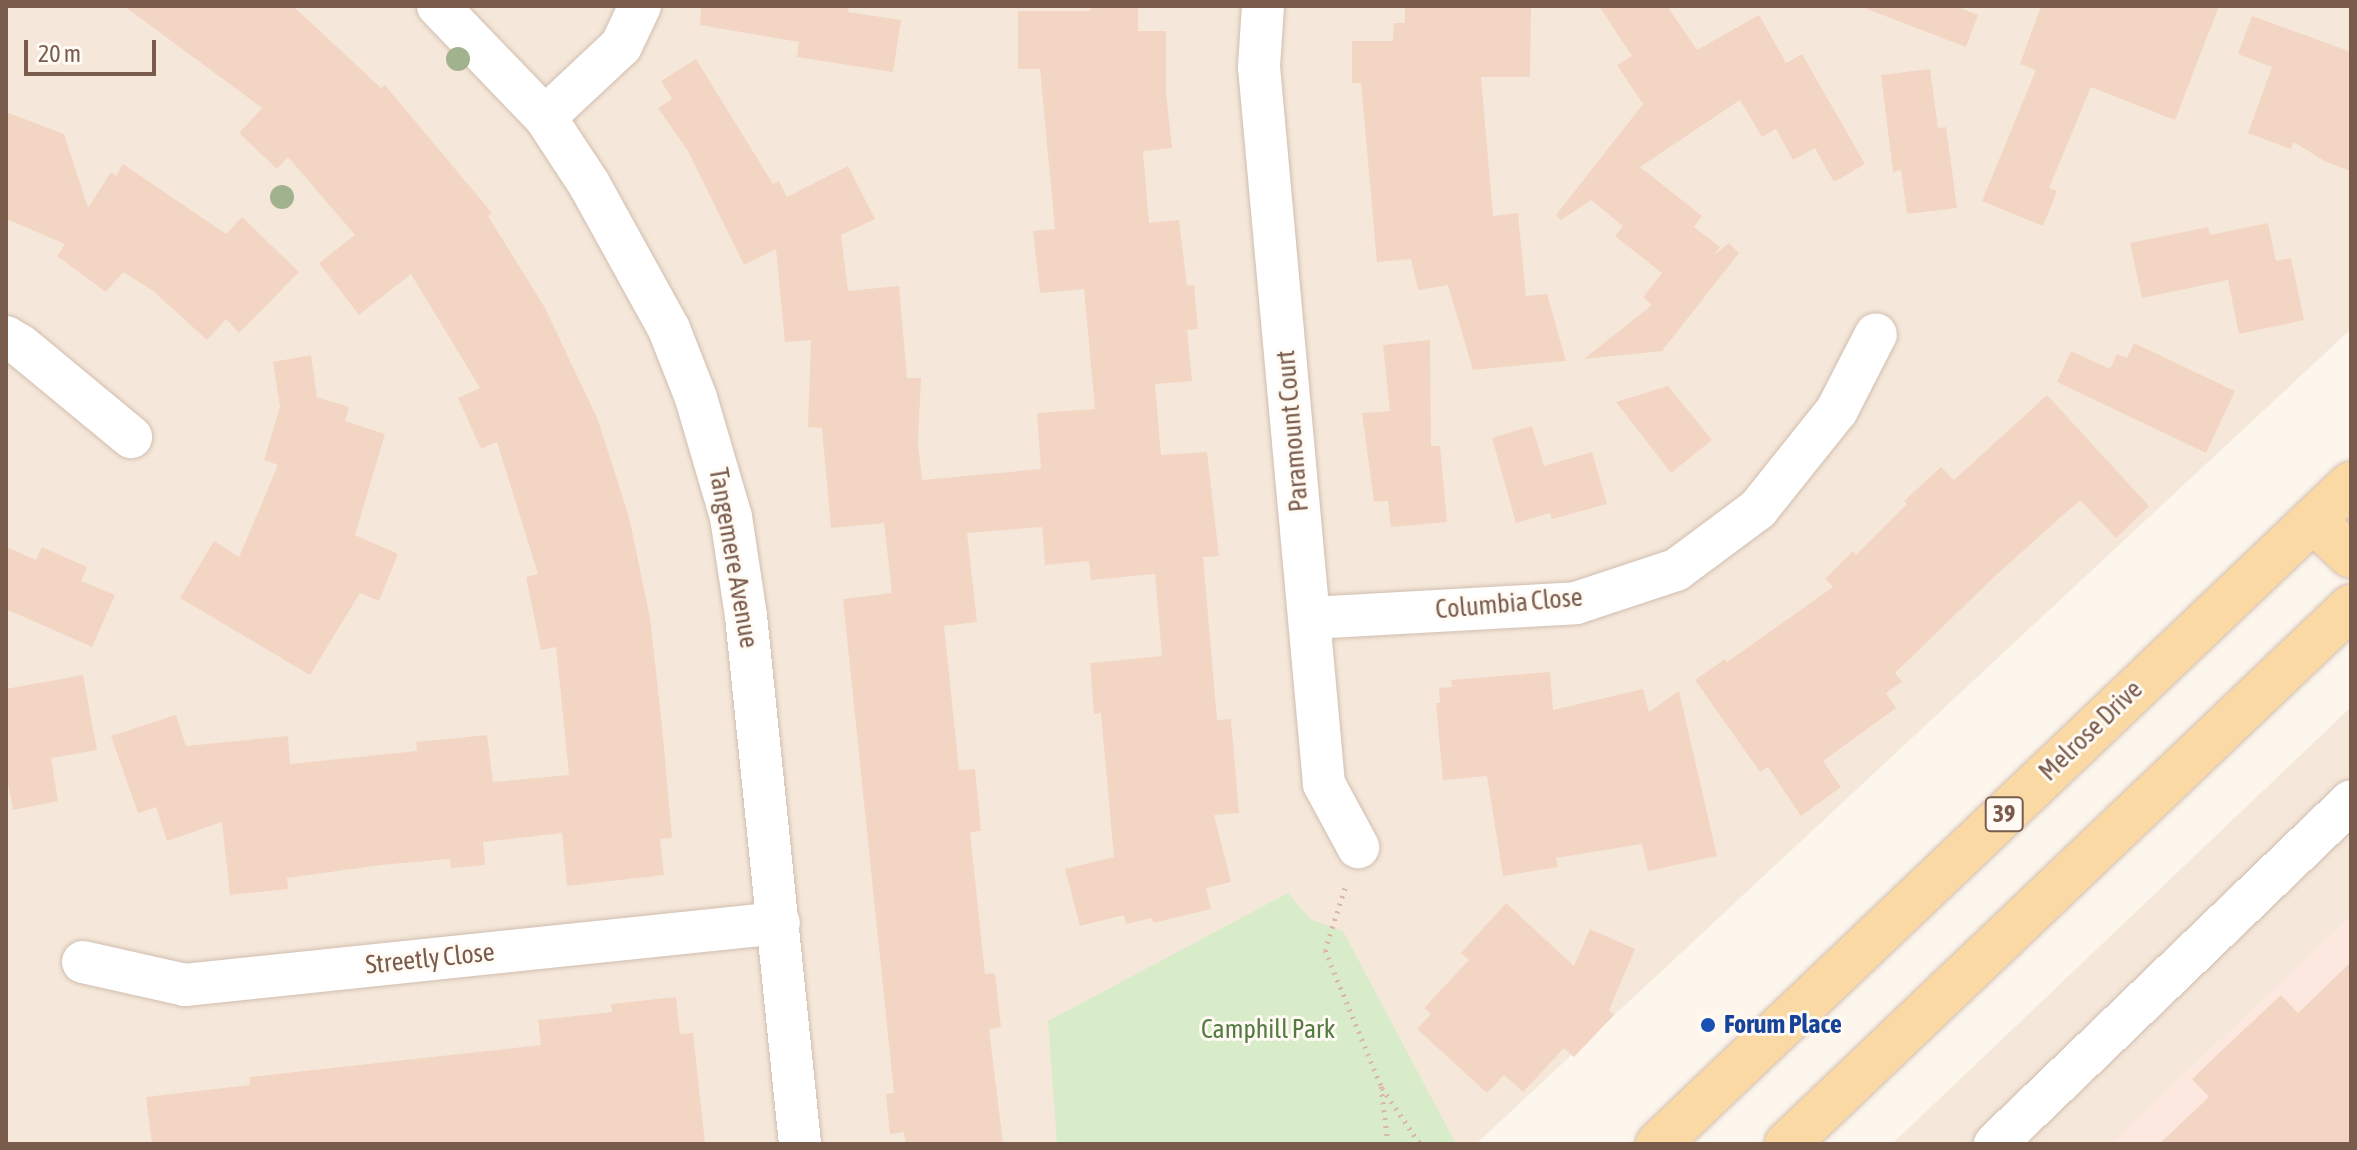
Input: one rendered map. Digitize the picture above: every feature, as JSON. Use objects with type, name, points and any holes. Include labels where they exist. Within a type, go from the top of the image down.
[{"type":"main road","name":"Melrose Drive","points":[[1658,1144],[2351,484]]},
{"type":"main road","points":[[2313,520],[2351,556]]},
{"type":"main road","points":[[1790,1143],[2351,607]]},
{"type":"street","name":"Tangemere Avenue","points":[[438,6],[545,117],[589,184],[669,329],[721,478],[746,616],[800,1144]]},
{"type":"street","points":[[545,117],[621,46],[640,6]]},
{"type":"street","name":"Paramount Court","points":[[1263,6],[1259,67],[1324,784],[1358,847]]},
{"type":"street","name":"Columbia Close","points":[[1311,618],[1576,603],[1676,570],[1758,509],[1837,410],[1876,334]]},
{"type":"street","points":[[6,337],[131,437]]},
{"type":"street","points":[[1995,1144],[2351,801]]},
{"type":"street","name":"Streetly Close","points":[[83,962],[185,985],[779,923]]},
{"type":"path","points":[[1358,847],[1325,950],[1381,1086],[1420,1144]]},
{"type":"path","points":[[1381,1086],[1388,1144]]},
{"type":"shaded area","points":[[6,6],[2351,6],[2351,329],[1476,1144],[6,1144]]},
{"type":"shaded area","points":[[2351,707],[2351,1144],[1892,1144]]},
{"type":"shaded area","points":[[2351,916],[2351,1144],[2110,1144]]},
{"type":"green space","name":"Camphill Park","points":[[1288,893],[1310,919],[1343,931],[1456,1144],[1057,1144],[1048,1021]]},
{"type":"building","points":[[124,6],[293,6],[381,88],[385,85],[492,213],[488,216],[545,308],[598,420],[629,517],[650,618],[662,726],[672,838],[660,839],[664,875],[567,886],[562,833],[483,842],[485,865],[451,868],[450,859],[381,865],[287,878],[288,889],[230,895],[222,822],[167,841],[156,807],[138,813],[111,736],[176,715],[186,746],[288,736],[290,764],[417,751],[416,742],[487,735],[493,782],[569,775],[556,647],[541,650],[526,577],[538,574],[497,442],[481,449],[458,398],[480,388],[411,274],[359,315],[319,263],[355,235],[288,157],[277,169],[239,133],[262,108]]},
{"type":"building","points":[[701,6],[849,6],[848,12],[901,20],[893,72],[797,57],[799,42],[700,25]]},
{"type":"building","points":[[1091,6],[1138,6],[1138,31],[1166,31],[1166,93],[1172,148],[1143,151],[1149,223],[1179,220],[1187,286],[1194,285],[1198,329],[1187,330],[1192,381],[1155,384],[1161,455],[1207,452],[1219,556],[1203,557],[1217,720],[1231,719],[1239,813],[1214,815],[1231,882],[1206,888],[1211,909],[1153,923],[1152,918],[1126,924],[1124,915],[1080,926],[1065,869],[1114,857],[1101,713],[1094,714],[1090,663],[1162,656],[1155,574],[1091,580],[1089,561],[1045,565],[1042,527],[967,533],[977,622],[944,626],[959,770],[975,769],[981,831],[970,832],[985,974],[995,973],[1001,1027],[989,1029],[1003,1144],[906,1144],[904,1132],[890,1134],[886,1094],[894,1093],[843,599],[892,593],[884,523],[831,528],[822,428],[808,427],[811,340],[785,342],[776,249],[744,265],[688,151],[658,108],[672,99],[661,81],[696,59],[773,184],[779,181],[787,197],[848,166],[875,219],[841,235],[848,291],[899,286],[907,378],[921,378],[918,443],[922,480],[1041,469],[1037,413],[1095,409],[1084,289],[1040,293],[1033,231],[1055,229],[1040,69],[1018,69],[1018,11],[1090,11]]},
{"type":"building","points":[[1405,6],[1531,7],[1530,77],[1481,77],[1493,216],[1518,213],[1526,296],[1547,294],[1566,361],[1473,370],[1448,285],[1418,290],[1411,259],[1377,262],[1361,83],[1352,83],[1352,41],[1393,41],[1394,23],[1405,23]]},
{"type":"building","points":[[1599,6],[1667,6],[1697,50],[1759,15],[1786,63],[1802,54],[1865,164],[1834,182],[1815,148],[1793,160],[1776,129],[1762,137],[1740,100],[1640,167],[1702,216],[1694,227],[1720,247],[1714,255],[1729,243],[1739,253],[1662,351],[1584,359],[1652,305],[1643,297],[1662,273],[1615,236],[1623,226],[1591,200],[1561,220],[1556,215],[1643,104],[1617,65],[1632,56]]},
{"type":"building","points":[[1868,6],[1955,6],[1978,15],[1966,47],[1867,9]]},
{"type":"building","points":[[2041,6],[2219,6],[2175,120],[2091,87],[2049,188],[2057,191],[2043,226],[1982,201],[2036,70],[2020,64]]},
{"type":"building","points":[[2252,16],[2351,52],[2351,171],[2326,162],[2294,142],[2291,149],[2248,133],[2272,67],[2238,54]]},
{"type":"building","points":[[1930,69],[1938,128],[1946,127],[1957,208],[1907,214],[1901,170],[1893,172],[1881,75]]},
{"type":"building","points":[[6,112],[64,134],[88,208],[111,172],[116,176],[123,164],[226,234],[242,217],[299,272],[239,333],[226,319],[207,340],[153,291],[123,272],[106,292],[57,256],[65,244],[6,219]]},
{"type":"building","points":[[2268,223],[2276,261],[2291,258],[2304,320],[2239,334],[2228,280],[2142,298],[2130,243],[2208,227],[2210,235]]},
{"type":"building","points":[[1430,340],[1431,446],[1440,446],[1447,522],[1391,527],[1388,501],[1374,502],[1362,413],[1390,411],[1383,345]]},
{"type":"building","points":[[2134,343],[2235,391],[2206,453],[2057,382],[2071,351],[2110,369],[2117,354],[2127,358]]},
{"type":"building","points":[[311,355],[317,397],[349,407],[345,421],[385,434],[355,535],[398,554],[379,601],[360,593],[310,675],[180,598],[214,541],[239,557],[278,465],[264,460],[280,407],[273,362]]},
{"type":"building","points":[[1668,386],[1712,440],[1671,473],[1616,402]]},
{"type":"building","points":[[2047,395],[2149,506],[2116,538],[2080,500],[1995,576],[1895,673],[1902,682],[1886,693],[1896,708],[1823,761],[1841,787],[1801,816],[1768,767],[1760,772],[1695,680],[1725,659],[1727,662],[1833,587],[1825,579],[1853,551],[1856,555],[1907,504],[1904,501],[1941,467],[1954,480]]},
{"type":"building","points":[[1532,426],[1544,466],[1592,452],[1607,504],[1552,519],[1550,513],[1516,523],[1492,438]]},
{"type":"building","points":[[6,547],[36,560],[42,547],[87,567],[81,581],[115,595],[92,647],[6,609]]},
{"type":"building","points":[[1550,672],[1553,710],[1643,689],[1649,712],[1679,691],[1717,856],[1648,871],[1642,844],[1556,858],[1558,867],[1503,876],[1487,776],[1443,780],[1436,703],[1440,703],[1439,688],[1452,687],[1451,680]]},
{"type":"building","points":[[83,675],[97,750],[51,758],[58,801],[13,810],[6,773],[6,689]]},
{"type":"building","points":[[1506,903],[1574,966],[1590,929],[1635,949],[1609,1010],[1614,1015],[1574,1057],[1564,1048],[1523,1092],[1504,1075],[1487,1093],[1417,1029],[1431,1014],[1424,1008],[1469,960],[1461,953]]},
{"type":"building","points":[[2351,962],[2351,1144],[2159,1144],[2209,1097],[2192,1079],[2221,1051],[2281,995],[2298,1013]]},
{"type":"building","points":[[676,997],[680,1034],[693,1033],[705,1144],[152,1144],[146,1097],[250,1085],[250,1077],[541,1045],[538,1020],[612,1012],[611,1004]]},
{"type":"place","name":"Forum Place","points":[[1708,1025]]}]
